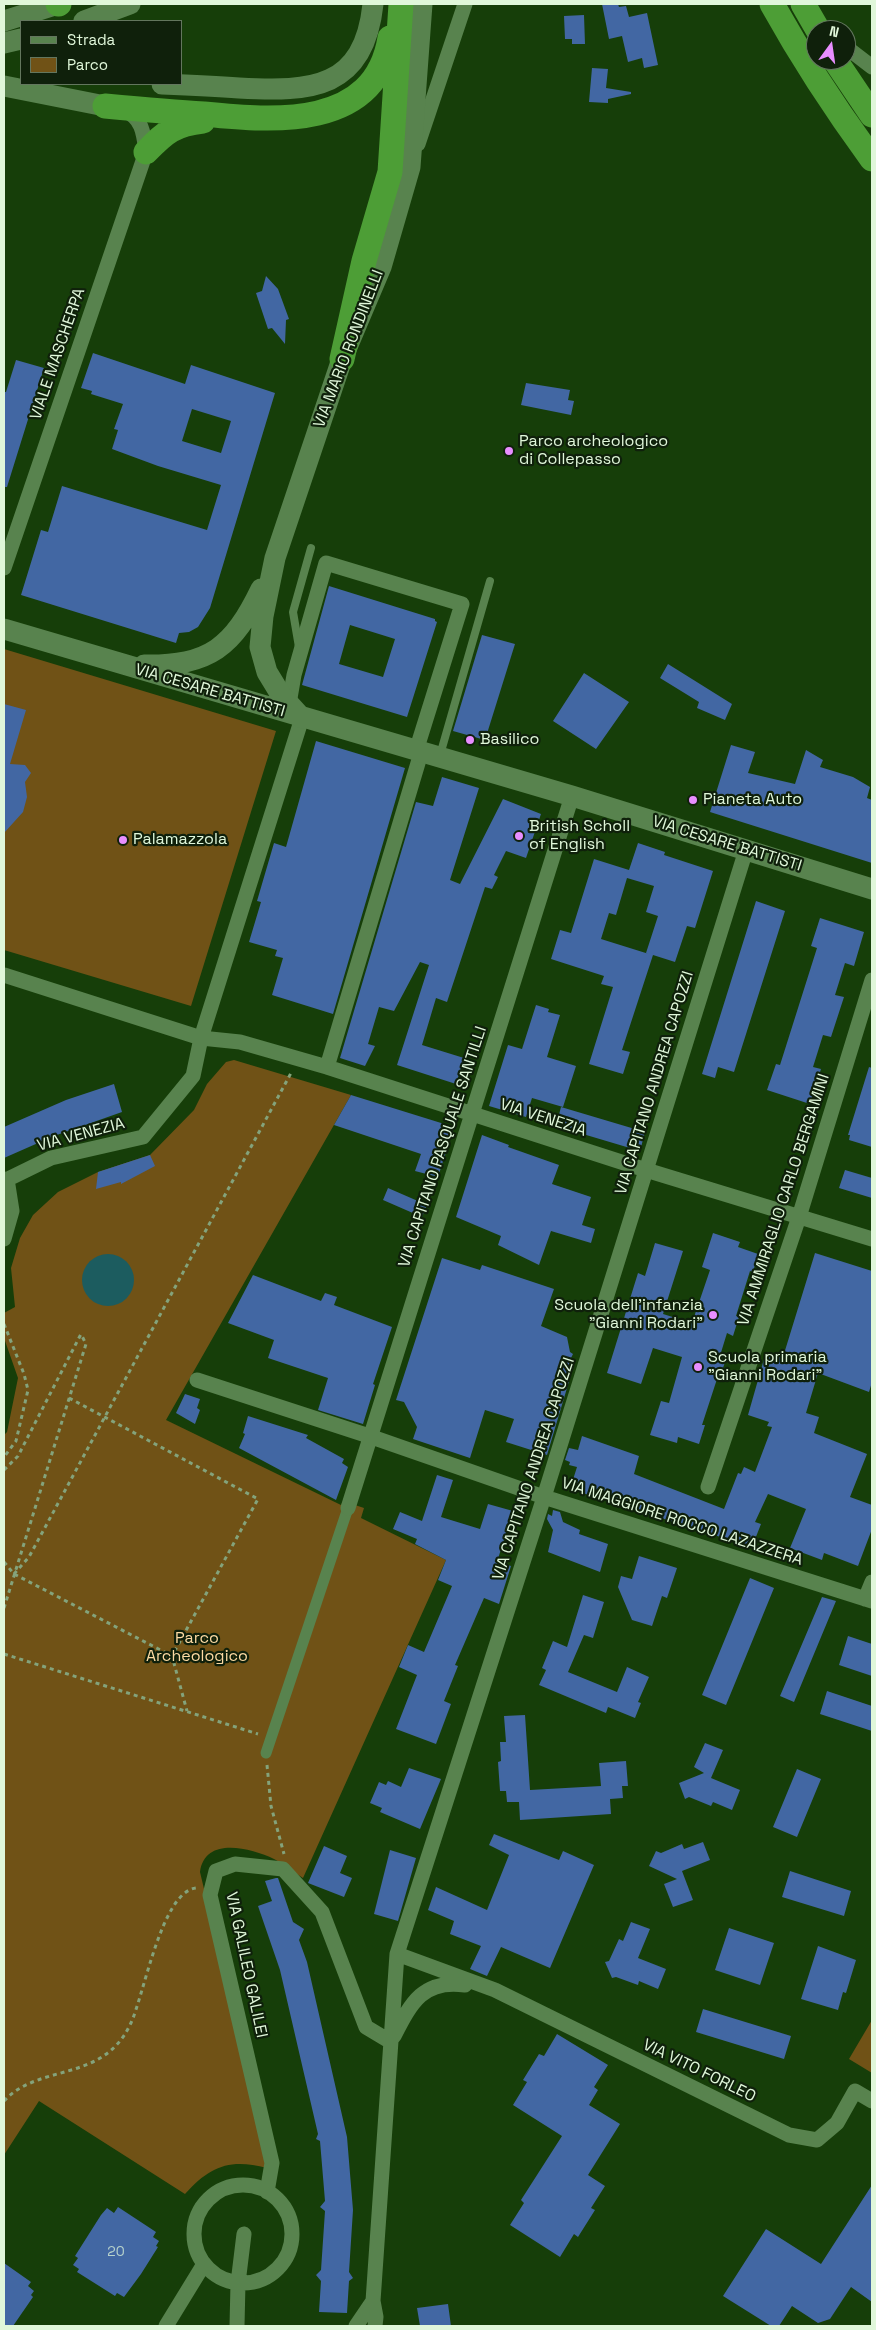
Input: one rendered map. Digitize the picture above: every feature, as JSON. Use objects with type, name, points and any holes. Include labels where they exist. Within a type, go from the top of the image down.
[{"type":"highway","points":[[146,152],[164,133],[179,126],[238,118],[310,116],[338,108],[352,99],[374,77],[384,63],[397,4]]},
{"type":"highway","points":[[342,359],[364,261],[390,172],[401,4]]},
{"type":"highway","points":[[772,4],[852,132],[872,159]]},
{"type":"highway","points":[[803,4],[812,20]]},
{"type":"highway","points":[[842,70],[872,115]]},
{"type":"highway","points":[[106,106],[238,118]]},
{"type":"main road","points":[[4,11],[58,4]]},
{"type":"main road","points":[[4,21],[58,4]]},
{"type":"main road","points":[[87,20],[130,4]]},
{"type":"main road","points":[[182,85],[266,89],[311,87],[329,80],[348,68],[361,52],[371,29],[374,4]]},
{"type":"main road","name":"VIA MARIO RONDINELLI","points":[[295,711],[267,672],[260,647],[262,616],[275,558],[342,359],[381,267],[410,167],[422,4]]},
{"type":"main road","points":[[4,43],[20,39]]},
{"type":"main road","points":[[4,86],[20,84]]},
{"type":"main road","points":[[4,86],[106,106]]},
{"type":"main road","name":"VIA MARIO RONDINELLI","points":[[119,664],[165,665],[191,661],[215,652],[232,637],[250,612],[275,558]]},
{"type":"main road","name":"VIA CESARE BATTISTI","points":[[4,629],[119,664],[295,711],[425,754],[572,796],[872,889]]},
{"type":"street","name":"VIA MARIO RONDINELLI","points":[[410,167],[464,4]]},
{"type":"street","points":[[790,4],[811,20]]},
{"type":"street","points":[[856,55],[872,67]]},
{"type":"street","points":[[106,106],[133,113],[144,133],[146,152]]},
{"type":"street","name":"VIALE MASCHERPA","points":[[4,568],[146,152]]},
{"type":"street","name":"VIA CESARE BATTISTI","points":[[295,711],[300,654],[326,564],[462,604],[425,754]]},
{"type":"street","points":[[201,1038],[295,711]]},
{"type":"street","points":[[327,1067],[425,754]]},
{"type":"street","name":"VIA CAPITANO PASQUALE SANTILLI","points":[[348,1508],[369,1436],[572,796]]},
{"type":"street","name":"VIA CAPITANO ANDREA CAPOZZI","points":[[397,1954],[544,1497],[746,850]]},
{"type":"street","name":"VIA VENEZIA","points":[[4,975],[201,1038],[240,1042],[327,1067],[646,1170],[872,1239]]},
{"type":"street","name":"VIA AMMIRAGLIO CARLO BERGAMINI","points":[[708,1487],[799,1217],[872,980]]},
{"type":"street","name":"VIA VENEZIA","points":[[6,1180],[50,1158],[142,1137],[193,1076],[201,1038]]},
{"type":"street","points":[[4,1239],[12,1211],[6,1180]]},
{"type":"street","name":"VIA MAGGIORE ROCCO LAZAZZERA","points":[[197,1380],[369,1436],[544,1497],[869,1600]]},
{"type":"street","points":[[266,1753],[348,1508]]},
{"type":"street","points":[[869,1600],[872,1582]]},
{"type":"street","name":"VIA GALILEO GALILEI","points":[[268,2192],[272,2163],[210,1894],[216,1871],[235,1864],[283,1869]]},
{"type":"street","points":[[283,1869],[322,1912],[366,2027],[391,2042]]},
{"type":"street","points":[[375,2326],[376,2317],[373,2301],[397,1954],[495,1990]]},
{"type":"street","points":[[391,2042],[408,2009],[424,1991],[448,1983],[495,1990]]},
{"type":"street","name":"VIA VITO FORLEO","points":[[495,1990],[789,2135],[817,2140],[836,2123],[855,2091],[872,2101]]},
{"type":"street","points":[[239,2185],[253,2186],[268,2192],[279,2201],[288,2213],[292,2227],[292,2242],[287,2256],[279,2268],[267,2277],[252,2282],[238,2283],[214,2273],[204,2264],[197,2251],[194,2236],[196,2222],[202,2208],[212,2197],[224,2189],[239,2185]]},
{"type":"street","points":[[237,2326],[238,2283],[244,2234]]},
{"type":"street","points":[[166,2326],[204,2264]]},
{"type":"street","points":[[356,2326],[373,2301]]},
{"type":"lane","points":[[300,654],[293,612],[311,548]]},
{"type":"lane","points":[[425,754],[490,581]]},
{"type":"path","points":[[14,1574],[28,1557],[291,1073]]},
{"type":"path","points":[[4,1324],[24,1374],[28,1390],[16,1441],[4,1456]]},
{"type":"path","points":[[4,1470],[18,1456],[81,1334],[86,1344],[4,1608]]},
{"type":"path","points":[[69,1398],[258,1499],[172,1656],[187,1712]]},
{"type":"path","points":[[4,1562],[14,1574],[172,1656]]},
{"type":"path","points":[[4,1654],[271,1738]]},
{"type":"path","points":[[266,1753],[271,1806],[284,1850],[283,1869]]},
{"type":"path","points":[[4,2102],[27,2086],[83,2067],[103,2057],[119,2044],[131,2024],[149,1967],[170,1911],[181,1895],[192,1888],[212,1886]]},
{"type":"green space","name":"Palamazzola","points":[[4,649],[276,731],[191,1006],[4,950]]},
{"type":"green space","name":"Parco Archeologico","points":[[234,1060],[351,1095],[166,1420],[341,1505],[343,1501],[364,1508],[361,1518],[446,1560],[303,1878],[274,1859],[253,1851],[230,1848],[219,1849],[210,1853],[204,1861],[200,1872],[266,2151],[267,2168],[254,2165],[231,2164],[212,2171],[194,2184],[185,2194],[39,2101],[4,2155],[4,1435],[7,1432],[18,1378],[4,1338],[4,1313],[15,1307],[11,1268],[20,1238],[33,1215],[58,1192],[98,1172],[150,1155],[194,1110],[207,1084],[226,1062]]},
{"type":"green space","points":[[872,2020],[872,2073],[849,2059]]},
{"type":"water","points":[[103,1254],[113,1254],[127,1261],[134,1275],[134,1285],[127,1299],[113,1306],[103,1306],[93,1302],[86,1295],[82,1285],[82,1275],[86,1265],[93,1258]]},
{"type":"building","points":[[602,4],[618,4],[619,7],[626,6],[629,17],[647,13],[658,65],[644,68],[642,58],[628,62],[622,36],[609,39]]},
{"type":"building","points":[[584,15],[585,44],[572,44],[572,39],[565,39],[564,16]]},
{"type":"building","points":[[592,68],[608,69],[606,88],[631,92],[631,94],[608,99],[608,103],[589,102]]},
{"type":"building","points":[[266,276],[278,289],[289,319],[286,320],[285,344],[272,328],[268,329],[256,293],[262,291]]},
{"type":"building","points":[[93,353],[185,384],[191,365],[275,393],[210,608],[198,627],[189,632],[179,633],[176,643],[21,595],[41,530],[48,532],[62,486],[207,530],[221,485],[158,466],[112,449],[118,430],[114,429],[123,404],[91,394],[92,391],[81,388]],"holes":[[[192,409],[231,421],[221,453],[182,441]]]},
{"type":"building","points":[[16,360],[44,368],[7,487],[4,487],[4,392],[6,392]]},
{"type":"building","points":[[526,383],[570,390],[568,400],[574,401],[571,415],[521,405]]},
{"type":"building","points":[[329,586],[435,619],[437,622],[407,717],[302,685]],"holes":[[[350,625],[395,639],[383,677],[339,664]]]},
{"type":"building","points":[[482,635],[515,644],[485,740],[453,731]]},
{"type":"building","points":[[668,664],[732,704],[725,720],[697,708],[699,702],[660,678]]},
{"type":"building","points":[[584,673],[629,702],[596,749],[553,721]]},
{"type":"building","points":[[4,704],[26,710],[10,764],[25,765],[31,773],[25,782],[27,797],[23,812],[4,833]]},
{"type":"building","points":[[316,741],[405,768],[333,1014],[272,995],[283,958],[275,956],[277,950],[249,942],[261,902],[257,901],[274,843],[286,847]]},
{"type":"building","points":[[731,745],[755,752],[748,773],[795,784],[806,750],[823,760],[820,767],[853,777],[870,787],[867,798],[872,800],[872,863],[710,812]]},
{"type":"building","points":[[442,777],[479,788],[450,880],[460,884],[503,799],[541,814],[526,858],[506,851],[494,875],[498,877],[492,889],[485,887],[447,1002],[436,998],[422,1045],[464,1058],[456,1084],[397,1065],[429,965],[420,962],[394,1011],[379,1007],[368,1044],[375,1046],[365,1066],[340,1058],[416,802],[433,806]]},
{"type":"building","points":[[638,843],[665,852],[664,855],[713,871],[695,928],[687,926],[675,962],[653,955],[622,1050],[630,1052],[623,1074],[589,1064],[613,987],[601,984],[604,976],[551,959],[560,930],[571,933],[594,859],[629,870]],"holes":[[[627,878],[654,886],[646,912],[658,916],[646,953],[649,954],[601,939],[609,913],[616,915]]]},
{"type":"building","points":[[756,901],[785,911],[734,1072],[718,1067],[715,1078],[702,1074]]},
{"type":"building","points":[[820,918],[864,932],[854,966],[845,963],[835,995],[844,997],[831,1037],[823,1035],[813,1067],[821,1069],[810,1104],[767,1090],[776,1064],[780,1065],[817,948],[811,946]]},
{"type":"building","points":[[536,1005],[549,1009],[548,1012],[560,1015],[547,1057],[576,1066],[563,1107],[532,1098],[526,1117],[489,1106],[508,1045],[522,1049]]},
{"type":"building","points":[[869,1067],[872,1068],[872,1147],[849,1140],[850,1135],[848,1135]]},
{"type":"building","points":[[114,1084],[122,1112],[54,1136],[4,1158],[4,1127],[66,1100]]},
{"type":"building","points":[[351,1095],[454,1127],[438,1177],[415,1171],[421,1154],[334,1125]]},
{"type":"building","points":[[561,1107],[645,1132],[640,1151],[556,1126]]},
{"type":"building","points":[[482,1135],[509,1145],[508,1147],[559,1165],[552,1184],[591,1197],[582,1225],[595,1229],[591,1243],[551,1231],[539,1265],[498,1245],[501,1236],[456,1217]]},
{"type":"building","points":[[150,1155],[155,1166],[121,1184],[121,1182],[96,1189],[98,1172]]},
{"type":"building","points":[[845,1170],[872,1178],[872,1198],[839,1188]]},
{"type":"building","points":[[388,1188],[427,1205],[422,1217],[383,1200]]},
{"type":"building","points":[[713,1233],[740,1242],[738,1247],[758,1254],[753,1272],[750,1271],[736,1316],[739,1317],[733,1336],[727,1333],[719,1359],[725,1362],[719,1380],[717,1379],[702,1425],[705,1425],[699,1444],[678,1437],[677,1443],[650,1435],[661,1401],[669,1403],[682,1357],[653,1348],[641,1384],[607,1373],[638,1273],[645,1276],[655,1243],[683,1251],[663,1314],[692,1323],[710,1270],[702,1267]]},
{"type":"building","points":[[815,1253],[872,1271],[872,1382],[869,1392],[818,1373],[806,1413],[819,1417],[814,1433],[867,1454],[850,1497],[872,1505],[872,1529],[858,1566],[824,1553],[822,1560],[790,1548],[806,1509],[768,1494],[755,1522],[761,1524],[752,1547],[570,1489],[577,1467],[569,1465],[570,1462],[565,1460],[569,1448],[578,1450],[582,1436],[639,1456],[634,1474],[724,1509],[738,1473],[741,1474],[744,1467],[755,1472],[772,1427],[767,1426],[769,1422],[748,1415],[766,1352],[783,1357]]},
{"type":"building","points":[[442,1258],[480,1270],[482,1265],[554,1289],[541,1326],[567,1337],[570,1352],[573,1354],[571,1358],[573,1368],[547,1455],[506,1442],[514,1419],[485,1410],[470,1458],[413,1439],[417,1427],[404,1402],[396,1400]]},
{"type":"building","points":[[253,1275],[321,1301],[325,1293],[337,1297],[334,1305],[392,1327],[373,1384],[375,1385],[363,1424],[318,1410],[328,1378],[268,1358],[274,1340],[228,1323]]},
{"type":"building","points":[[185,1394],[200,1399],[197,1408],[200,1410],[195,1424],[176,1413]]},
{"type":"building","points":[[248,1416],[308,1435],[306,1438],[344,1459],[342,1463],[348,1467],[336,1500],[239,1448],[245,1434],[243,1433]]},
{"type":"building","points":[[437,1475],[453,1480],[441,1517],[480,1529],[488,1504],[513,1511],[497,1562],[511,1566],[499,1604],[484,1598],[455,1665],[458,1666],[444,1701],[451,1704],[436,1744],[396,1729],[417,1675],[399,1667],[408,1645],[424,1652],[452,1586],[438,1580],[446,1560],[415,1544],[417,1539],[393,1529],[400,1512],[422,1521]]},
{"type":"building","points":[[553,1510],[560,1512],[563,1522],[580,1530],[579,1534],[608,1544],[600,1572],[548,1552],[553,1530],[547,1519],[548,1514],[552,1516]]},
{"type":"building","points":[[639,1556],[677,1568],[667,1598],[662,1596],[652,1626],[632,1620],[618,1587],[621,1576],[632,1579]]},
{"type":"building","points":[[750,1578],[774,1588],[726,1705],[702,1695]]},
{"type":"building","points":[[583,1595],[604,1602],[593,1638],[584,1635],[568,1672],[617,1692],[627,1667],[649,1677],[638,1702],[641,1703],[635,1718],[608,1707],[606,1713],[539,1685],[546,1670],[542,1668],[553,1641],[567,1647]]},
{"type":"building","points":[[822,1597],[836,1601],[794,1702],[780,1696]]},
{"type":"building","points":[[848,1636],[872,1644],[872,1676],[839,1665]]},
{"type":"building","points":[[827,1691],[872,1706],[872,1731],[820,1714]]},
{"type":"building","points":[[525,1715],[530,1790],[601,1786],[599,1763],[626,1761],[628,1786],[622,1786],[623,1798],[610,1799],[611,1814],[520,1820],[519,1802],[507,1802],[506,1791],[500,1791],[498,1762],[501,1761],[500,1742],[506,1742],[504,1716]]},
{"type":"building","points":[[705,1743],[723,1750],[711,1778],[740,1790],[732,1810],[713,1802],[711,1806],[689,1797],[685,1799],[679,1783],[704,1773],[694,1767]]},
{"type":"building","points":[[409,1768],[441,1779],[420,1829],[380,1812],[382,1808],[370,1803],[379,1782],[386,1785],[388,1781],[401,1787]]},
{"type":"building","points":[[797,1769],[821,1779],[797,1837],[773,1827]]},
{"type":"building","points":[[494,1834],[559,1860],[563,1851],[594,1865],[550,1968],[501,1947],[487,1976],[470,1969],[481,1946],[450,1934],[454,1921],[428,1910],[436,1887],[487,1910],[509,1855],[489,1845]]},
{"type":"building","points":[[703,1842],[710,1860],[682,1871],[693,1900],[673,1907],[664,1884],[677,1879],[649,1866],[656,1851],[661,1853],[682,1844],[684,1849]]},
{"type":"building","points":[[324,1846],[347,1856],[340,1873],[352,1878],[344,1897],[308,1883]]},
{"type":"building","points":[[390,1850],[416,1858],[398,1921],[374,1914]]},
{"type":"building","points":[[790,1871],[851,1891],[844,1916],[782,1897]]},
{"type":"building","points":[[278,1878],[293,1922],[304,1929],[299,1940],[307,1962],[347,2137],[353,2210],[349,2272],[353,2278],[349,2281],[347,2313],[319,2312],[321,2281],[316,2275],[321,2270],[325,2211],[320,2207],[325,2201],[320,2141],[316,2139],[318,2134],[280,1970],[258,1906],[272,1901],[265,1881]]},
{"type":"building","points":[[631,1922],[650,1929],[638,1958],[666,1969],[658,1989],[639,1981],[638,1985],[616,1977],[612,1978],[605,1962],[609,1961],[619,1939],[623,1941]]},
{"type":"building","points":[[729,1928],[774,1943],[760,1985],[715,1970]]},
{"type":"building","points":[[818,1946],[856,1960],[846,1993],[843,1992],[838,2010],[801,1999]]},
{"type":"building","points":[[703,2009],[791,2036],[784,2059],[696,2032]]},
{"type":"building","points":[[557,2034],[608,2065],[594,2087],[598,2090],[589,2105],[620,2124],[588,2175],[605,2186],[591,2208],[595,2210],[578,2237],[574,2234],[560,2257],[510,2225],[524,2203],[521,2200],[562,2136],[513,2105],[527,2082],[523,2080],[539,2054],[544,2056]]},
{"type":"building","points":[[872,2185],[872,2302],[851,2287],[830,2319],[818,2323],[792,2306],[779,2326],[771,2326],[723,2296],[766,2229],[821,2264]]},
{"type":"building","points":[[118,2207],[156,2232],[153,2237],[159,2241],[156,2246],[158,2247],[124,2297],[117,2293],[115,2296],[77,2272],[79,2269],[73,2265],[78,2258],[75,2256],[101,2215],[107,2208],[114,2213]]},
{"type":"building","points":[[4,2263],[31,2282],[28,2286],[34,2291],[31,2295],[33,2297],[13,2326],[4,2326]]},
{"type":"building","points":[[448,2304],[451,2326],[420,2326],[417,2308]]},
{"type":"place","name":"Parco archeologico di Collepasso","points":[[509,451]]},
{"type":"place","name":"Basilico","points":[[470,740]]},
{"type":"place","name":"Pianeta Auto","points":[[693,800]]},
{"type":"place","name":"British Scholl of English","points":[[519,836]]},
{"type":"place","name":"Palamazzola","points":[[123,840]]},
{"type":"place","name":"Scuola dell'infanzia \"Gianni Rodari\"","points":[[713,1315]]},
{"type":"place","name":"Scuola primaria \"Gianni Rodari\"","points":[[698,1367]]}]
